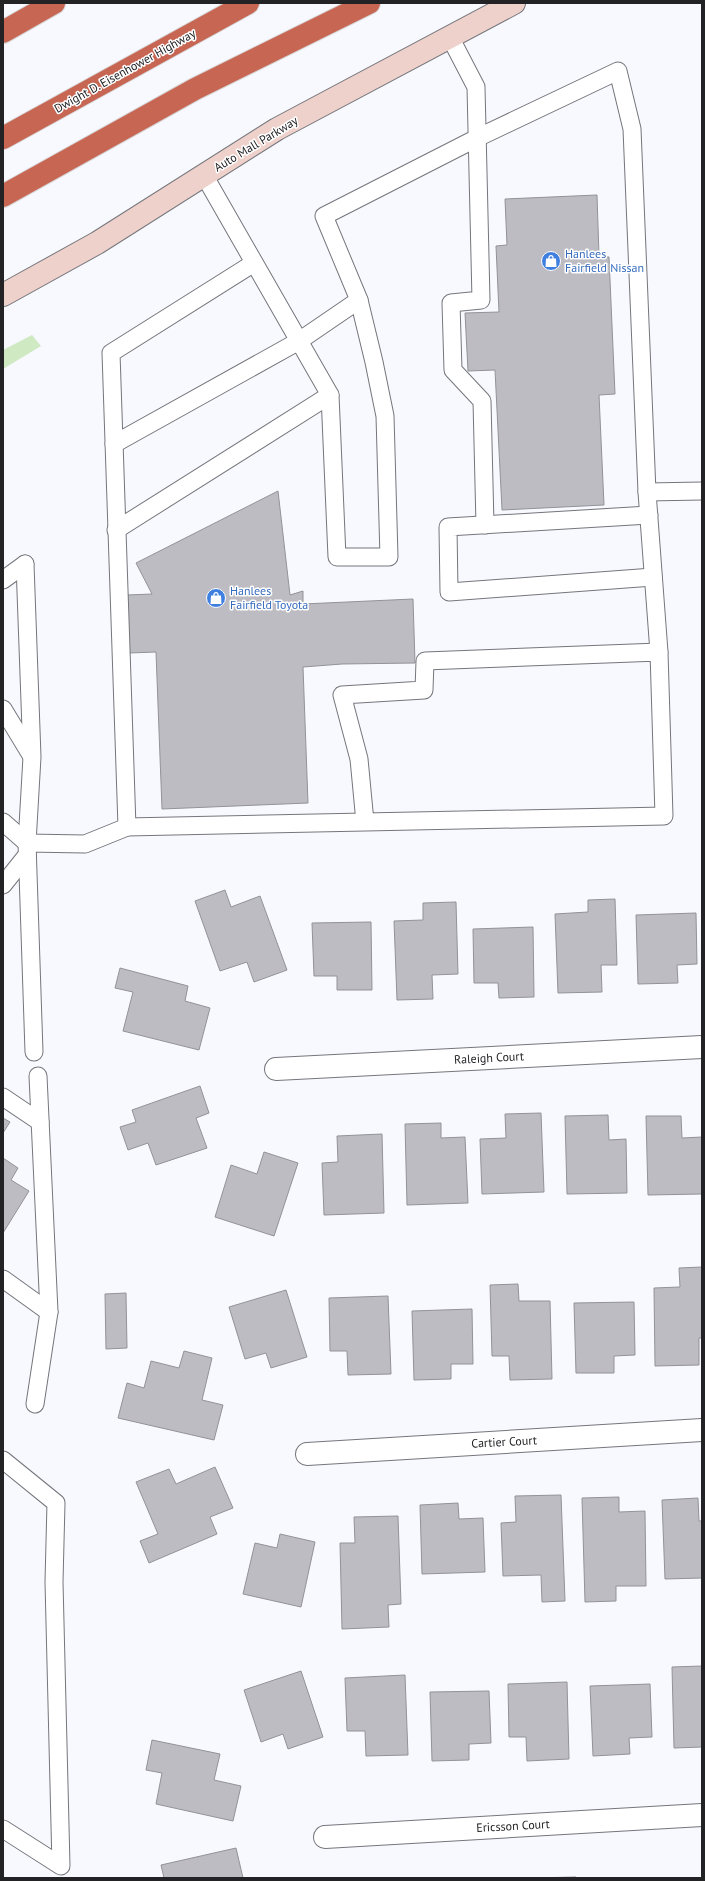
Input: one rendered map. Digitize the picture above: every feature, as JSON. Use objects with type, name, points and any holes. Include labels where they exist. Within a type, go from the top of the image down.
[{"type":"highway","points":[[3,32],[54,3]]},
{"type":"highway","name":"Dwight D. Eisenhower Highway","points":[[3,138],[248,3]]},
{"type":"highway","points":[[3,196],[195,89],[369,3]]},
{"type":"street","name":"Auto Mall Parkway","points":[[3,295],[97,243],[277,130],[514,3]]},
{"type":"street","name":"Raleigh Court","points":[[276,1069],[702,1047]]},
{"type":"street","name":"Cartier Court","points":[[307,1454],[702,1430]]},
{"type":"street","name":"Ericsson Court","points":[[325,1837],[702,1815]]},
{"type":"lane","points":[[450,37],[476,87],[481,300],[451,303],[452,363],[453,370],[482,401],[485,525]]},
{"type":"lane","points":[[27,849],[85,844],[127,827],[664,816],[659,652],[647,492],[632,129],[618,71],[477,138],[324,216],[359,300],[385,416],[389,557],[338,557],[330,395],[204,176]]},
{"type":"lane","points":[[127,827],[111,353],[254,263]]},
{"type":"lane","points":[[114,444],[299,341],[359,300]]},
{"type":"lane","points":[[116,530],[330,395]]},
{"type":"lane","points":[[647,492],[702,491]]},
{"type":"lane","points":[[649,515],[448,527],[449,592],[653,577]]},
{"type":"lane","points":[[3,580],[25,564],[32,757],[27,849],[34,1052]]},
{"type":"lane","points":[[364,822],[360,759],[342,695],[424,690],[425,661],[659,652]]},
{"type":"lane","points":[[3,709],[32,757]]},
{"type":"lane","points":[[3,822],[27,849]]},
{"type":"lane","points":[[3,886],[27,849]]},
{"type":"lane","points":[[35,1404],[49,1312],[38,1076]]},
{"type":"lane","points":[[3,1097],[40,1122]]},
{"type":"lane","points":[[3,1279],[49,1312]]},
{"type":"lane","points":[[3,1460],[56,1503],[54,1582],[61,1866],[3,1829]]},
{"type":"green space","points":[[32,335],[41,346],[3,369],[3,350]]},
{"type":"building","points":[[597,195],[599,256],[609,257],[615,394],[599,395],[604,505],[502,510],[495,370],[468,371],[465,313],[499,312],[496,246],[507,245],[505,199]]},
{"type":"building","points":[[278,491],[290,595],[303,591],[303,604],[413,599],[415,663],[342,664],[303,667],[308,803],[162,809],[156,652],[129,653],[127,595],[152,594],[136,563]]},
{"type":"building","points":[[225,890],[231,907],[260,896],[287,970],[254,982],[247,962],[220,971],[195,901]]},
{"type":"building","points":[[615,899],[617,965],[601,965],[602,992],[558,993],[555,914],[588,912],[588,900]]},
{"type":"building","points":[[456,902],[458,974],[432,975],[433,999],[397,1000],[394,921],[423,920],[423,903]]},
{"type":"building","points":[[696,913],[697,964],[677,965],[678,983],[638,984],[636,915]]},
{"type":"building","points":[[371,922],[372,990],[337,990],[337,976],[314,976],[312,923]]},
{"type":"building","points":[[533,927],[534,997],[499,998],[498,983],[474,983],[473,929]]},
{"type":"building","points":[[120,968],[188,986],[185,1001],[210,1008],[199,1050],[123,1031],[133,992],[115,988]]},
{"type":"building","points":[[200,1086],[209,1113],[196,1118],[207,1148],[156,1165],[148,1143],[128,1150],[120,1127],[136,1122],[132,1110]]},
{"type":"building","points":[[541,1113],[544,1192],[482,1194],[480,1139],[506,1138],[505,1114]]},
{"type":"building","points":[[608,1115],[609,1140],[626,1139],[627,1193],[567,1194],[565,1116]]},
{"type":"building","points":[[646,1116],[681,1116],[682,1138],[702,1137],[702,1194],[648,1195]]},
{"type":"building","points":[[3,1118],[10,1122],[3,1133]]},
{"type":"building","points":[[441,1123],[441,1138],[465,1137],[468,1203],[407,1205],[405,1124]]},
{"type":"building","points":[[382,1134],[384,1213],[324,1215],[322,1163],[338,1162],[337,1136]]},
{"type":"building","points":[[264,1152],[298,1163],[274,1236],[215,1217],[231,1165],[257,1174]]},
{"type":"building","points":[[3,1158],[18,1168],[11,1180],[29,1191],[3,1233]]},
{"type":"building","points":[[702,1267],[702,1338],[699,1338],[699,1365],[655,1366],[654,1288],[680,1287],[679,1268]]},
{"type":"building","points":[[518,1284],[519,1301],[550,1301],[552,1379],[510,1380],[509,1356],[492,1356],[490,1285]]},
{"type":"building","points":[[286,1290],[307,1357],[271,1368],[266,1353],[245,1359],[229,1307]]},
{"type":"building","points":[[126,1293],[127,1348],[106,1349],[105,1294]]},
{"type":"building","points":[[388,1296],[391,1374],[348,1375],[347,1351],[330,1351],[329,1298]]},
{"type":"building","points":[[634,1302],[635,1355],[614,1356],[614,1373],[576,1373],[574,1303]]},
{"type":"building","points":[[472,1309],[473,1364],[451,1364],[451,1379],[414,1380],[412,1311]]},
{"type":"building","points":[[184,1351],[212,1358],[202,1400],[223,1405],[214,1440],[118,1418],[127,1383],[144,1388],[151,1361],[179,1368]]},
{"type":"building","points":[[215,1467],[233,1508],[210,1517],[217,1534],[149,1563],[140,1541],[158,1534],[136,1482],[169,1469],[176,1484]]},
{"type":"building","points":[[561,1495],[565,1601],[542,1602],[541,1575],[503,1576],[501,1523],[516,1522],[515,1496]]},
{"type":"building","points":[[619,1497],[619,1512],[645,1511],[646,1586],[616,1586],[616,1601],[585,1602],[582,1498]]},
{"type":"building","points":[[698,1498],[699,1521],[702,1521],[702,1578],[665,1579],[662,1500]]},
{"type":"building","points":[[458,1503],[459,1519],[483,1518],[485,1572],[422,1574],[420,1505]]},
{"type":"building","points":[[398,1516],[401,1604],[388,1605],[389,1627],[342,1629],[340,1543],[355,1543],[354,1517]]},
{"type":"building","points":[[280,1534],[315,1542],[301,1607],[243,1594],[255,1543],[277,1548]]},
{"type":"building","points":[[702,1666],[702,1747],[674,1748],[672,1667]]},
{"type":"building","points":[[301,1671],[323,1737],[288,1749],[283,1734],[261,1742],[244,1690]]},
{"type":"building","points":[[405,1675],[408,1755],[366,1756],[365,1731],[347,1731],[345,1678]]},
{"type":"building","points":[[567,1682],[569,1759],[527,1761],[526,1737],[509,1737],[508,1684]]},
{"type":"building","points":[[650,1684],[652,1737],[629,1738],[630,1754],[593,1756],[590,1686]]},
{"type":"building","points":[[489,1691],[491,1743],[469,1744],[469,1760],[432,1761],[430,1692]]},
{"type":"building","points":[[152,1740],[220,1754],[214,1780],[241,1786],[233,1821],[156,1804],[162,1773],[146,1770]]},
{"type":"building","points":[[236,1848],[243,1878],[164,1878],[161,1865]]},
{"type":"building","points":[[576,1877],[576,1878],[533,1878]]},
{"type":"place","name":"Hanlees Fairfield Nissan","points":[[551,261]]},
{"type":"place","name":"Hanlees Fairfield Toyota","points":[[216,598]]}]
